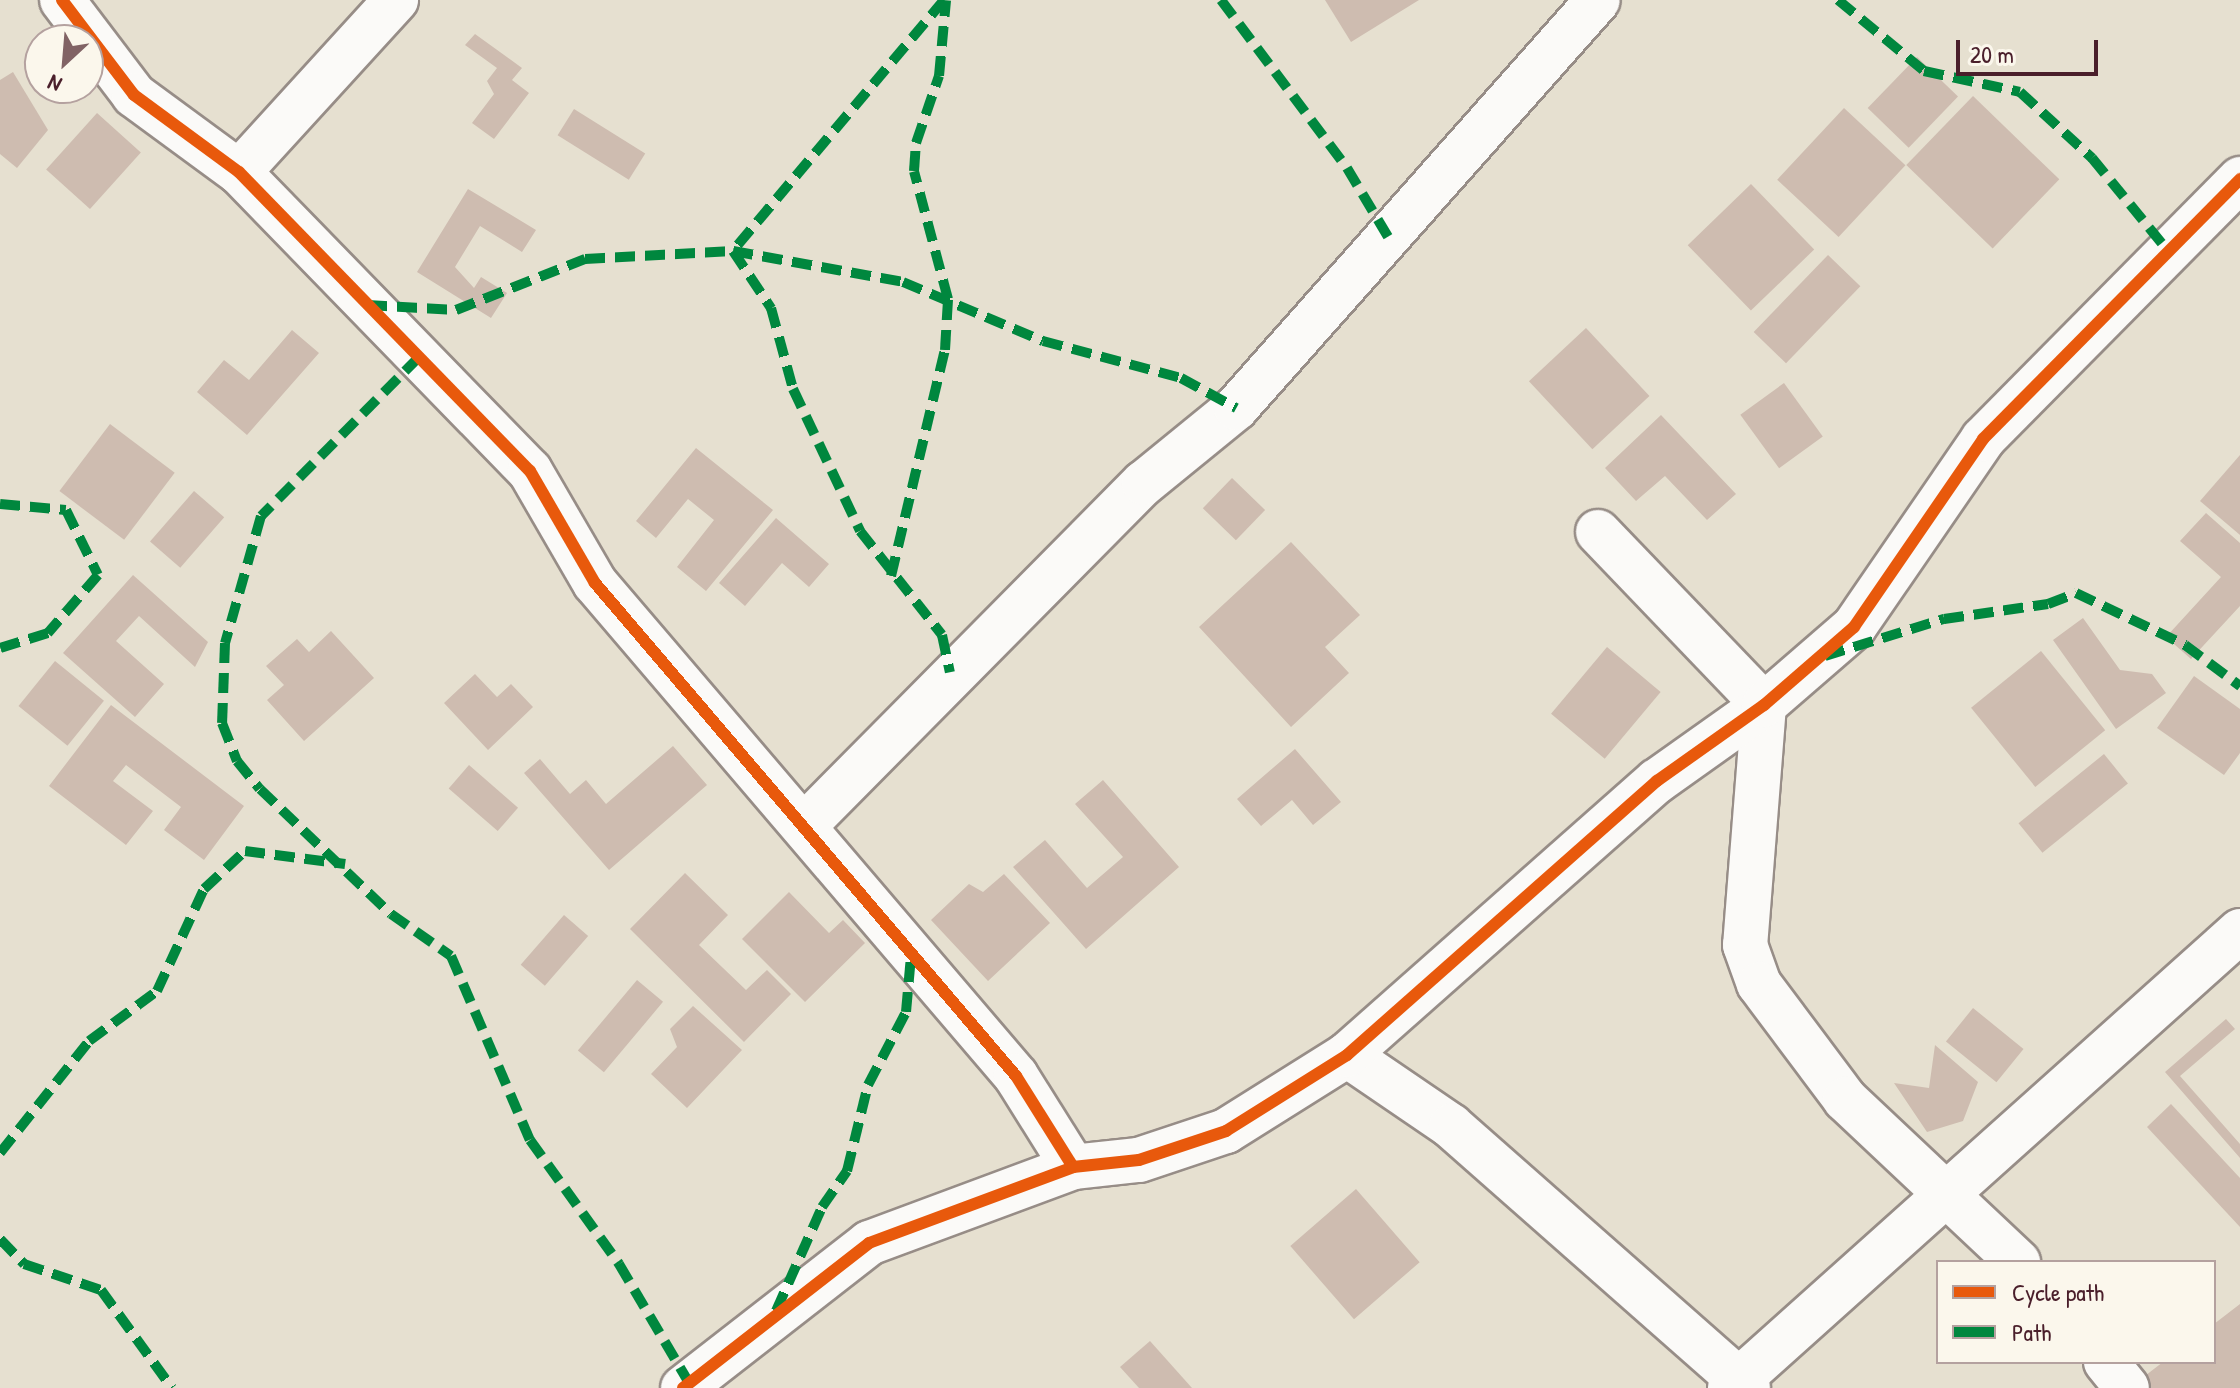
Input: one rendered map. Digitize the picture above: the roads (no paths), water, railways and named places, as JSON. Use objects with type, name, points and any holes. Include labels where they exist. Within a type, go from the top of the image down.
[{"type":"street","points":[[62,0],[134,95],[239,172],[530,471],[595,583],[807,823],[1016,1076],[1073,1167]]},
{"type":"street","points":[[239,172],[396,0]]},
{"type":"street","points":[[807,823],[1144,483],[1236,408],[1598,0]]},
{"type":"street","points":[[688,1386],[869,1243],[1073,1167],[1139,1160],[1226,1131],[1347,1055],[1657,781],[1764,705],[1854,627],[1983,439],[2240,179]]},
{"type":"street","points":[[1598,532],[1764,705],[1745,945],[1759,984],[1845,1099],[1946,1188],[2016,1260]]},
{"type":"street","points":[[1347,1055],[1451,1126],[1739,1386],[1946,1188],[2240,931]]},
{"type":"street","points":[[2108,1364],[2127,1388]]}]
